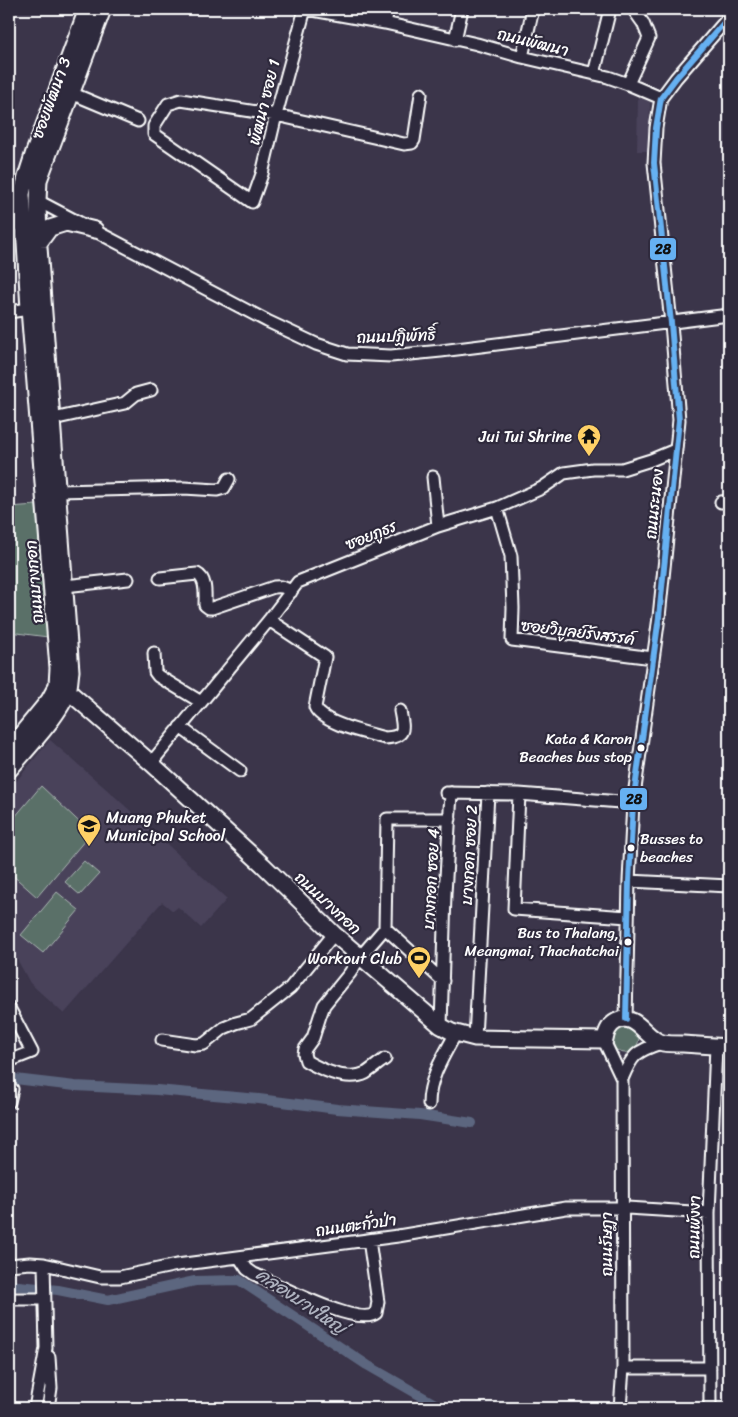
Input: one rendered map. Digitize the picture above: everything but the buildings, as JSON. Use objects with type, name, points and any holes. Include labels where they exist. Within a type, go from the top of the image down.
[{"type":"main road","name":"ซอยพัฒนา 3","points":[[13,200],[26,177],[87,9]]},
{"type":"main road","name":"ซอยพัฒนา 3","points":[[38,201],[39,180],[103,9]]},
{"type":"main road","points":[[9,187],[13,200],[38,201]]},
{"type":"main road","name":"ถนนบางกอก","points":[[13,200],[25,233],[28,309],[58,668],[63,688],[151,763],[263,865],[334,934],[441,1026],[456,1033],[475,1038],[605,1040]]},
{"type":"main road","name":"ถนนบางกอก","points":[[38,201],[39,243],[71,671],[63,688]]},
{"type":"main road","points":[[39,243],[50,228],[66,223],[95,230]]},
{"type":"main road","points":[[9,749],[49,700],[63,688]]},
{"type":"main road","points":[[9,770],[44,729],[59,708],[63,688]]},
{"type":"main road","points":[[605,1040],[609,1027],[619,1020],[626,1019],[633,1021],[646,1034],[661,1043],[723,1047]]},
{"type":"street","name":"ถนนพัฒนา","points":[[306,9],[477,44],[594,74],[628,84],[661,98]]},
{"type":"street","name":"พัฒนา ซอย 1","points":[[276,115],[181,100],[168,104],[154,126],[154,134],[252,202],[262,174],[276,115],[306,9]]},
{"type":"street","points":[[385,24],[388,9]]},
{"type":"street","points":[[455,40],[462,9]]},
{"type":"street","points":[[522,57],[533,9]]},
{"type":"street","points":[[594,74],[610,9]]},
{"type":"street","points":[[628,84],[649,38],[643,23],[633,9]]},
{"type":"street","name":"ถนนระนอง","points":[[626,1019],[633,803],[653,658],[674,480],[679,420],[654,163],[656,128],[661,98],[676,78],[729,18]]},
{"type":"street","points":[[71,93],[138,121]]},
{"type":"street","points":[[276,115],[409,144],[414,140],[421,94]]},
{"type":"street","name":"ถนนปฏิพัทธิ์","points":[[38,201],[267,320],[316,344],[347,354],[391,356],[441,352],[729,315]]},
{"type":"street","points":[[9,312],[28,309]]},
{"type":"street","points":[[53,419],[125,403],[136,394],[150,390]]},
{"type":"street","name":"ซอยภูธร","points":[[151,763],[298,582],[438,526],[497,508],[542,488],[564,473],[593,469],[622,469],[675,450]]},
{"type":"street","points":[[433,477],[438,526]]},
{"type":"street","points":[[58,491],[184,488],[217,490],[224,488],[229,479]]},
{"type":"street","name":"ซอยวิบูลย์รังสรรค์","points":[[497,508],[511,556],[512,640],[653,658]]},
{"type":"street","points":[[160,578],[197,574],[202,576],[204,580],[205,605],[209,608],[279,586],[285,587],[291,592]]},
{"type":"street","points":[[65,586],[128,579]]},
{"type":"street","points":[[269,620],[325,657],[315,707],[320,714],[332,722],[386,738],[398,736],[401,733],[403,726],[400,711]]},
{"type":"street","points":[[154,653],[155,672],[158,676],[201,702]]},
{"type":"street","points":[[180,727],[240,771]]},
{"type":"street","name":"บางกอก ซอย 4","points":[[441,1026],[445,894],[450,819],[449,793],[488,793]]},
{"type":"street","points":[[488,793],[633,803]]},
{"type":"street","name":"บางกอก ซอย 2","points":[[475,1038],[488,793]]},
{"type":"street","points":[[518,794],[514,909],[628,917]]},
{"type":"street","points":[[385,1059],[366,1073],[352,1077],[314,1066],[306,1061],[304,1054],[305,1049],[313,1038],[324,1005],[350,973],[360,957],[386,928],[387,819],[450,819]]},
{"type":"street","points":[[629,881],[729,886]]},
{"type":"street","points":[[386,928],[443,981]]},
{"type":"street","points":[[162,1040],[191,1045],[204,1044],[224,1028],[251,1019],[290,988],[334,934]]},
{"type":"street","points":[[9,1008],[32,1052],[9,1061]]},
{"type":"street","points":[[430,1104],[430,1092],[435,1073],[456,1033]]},
{"type":"street","points":[[605,1040],[622,1079]]},
{"type":"street","points":[[622,1079],[631,1058],[646,1048],[661,1043]]},
{"type":"street","name":"ถนนพังงา","points":[[710,1408],[710,1213],[723,1047]]},
{"type":"street","name":"ถนนรัษฎา","points":[[620,1408],[623,1368],[622,1079]]},
{"type":"street","points":[[9,1102],[12,1089]]},
{"type":"street","name":"ถนนตะกั่วป่า","points":[[9,1265],[44,1264],[100,1277],[120,1277],[177,1265],[398,1236],[566,1208],[623,1208],[710,1213]]},
{"type":"street","points":[[239,1257],[247,1269],[254,1274],[328,1308],[368,1317],[376,1313],[378,1302],[369,1240]]},
{"type":"street","points":[[35,1408],[46,1348],[44,1264]]},
{"type":"street","points":[[9,1299],[44,1299]]},
{"type":"street","points":[[46,1348],[49,1355],[51,1388],[48,1408]]},
{"type":"street","points":[[623,1368],[710,1368]]},
{"type":"shaded area","points":[[638,97],[650,102],[649,151],[637,151]]},
{"type":"shaded area","name":"Muang Phuket Municipal School","points":[[50,740],[227,899],[201,928],[178,907],[173,911],[162,902],[64,1014],[30,983],[11,948],[9,948],[9,790]]},
{"type":"green space","points":[[36,505],[48,637],[9,632],[9,507]]},
{"type":"green space","points":[[41,786],[91,833],[37,897],[9,872],[9,824]]},
{"type":"green space","points":[[84,861],[99,874],[80,895],[65,882]]},
{"type":"green space","points":[[57,892],[79,910],[43,953],[21,935]]},
{"type":"green space","points":[[626,1024],[639,1035],[636,1047],[624,1053],[619,1052],[611,1043],[614,1030]]},
{"type":"waterway","points":[[9,1083],[15,1079],[75,1086],[157,1090],[259,1099],[337,1109],[420,1115],[472,1123]]},
{"type":"waterway","name":"คลองบางใหญ่","points":[[9,1285],[58,1290],[108,1300],[195,1281],[239,1280],[367,1365],[442,1408]]},
{"type":"transit line","name":"28","points":[[626,1019],[633,803],[659,617],[679,420],[654,163],[656,128],[661,98],[729,17]]},
{"type":"place","name":"Jui Tui Shrine","points":[[589,457]]},
{"type":"place","name":"Kata & Karon Beaches bus stop","points":[[641,748]]},
{"type":"place","name":"Muang Phuket Municipal School","points":[[89,847]]},
{"type":"place","name":"Busses to beaches","points":[[631,848]]},
{"type":"place","name":"Bus to Thalang, Meangmai, Thachatchai","points":[[628,942]]},
{"type":"place","name":"Workout Club","points":[[419,979]]}]
